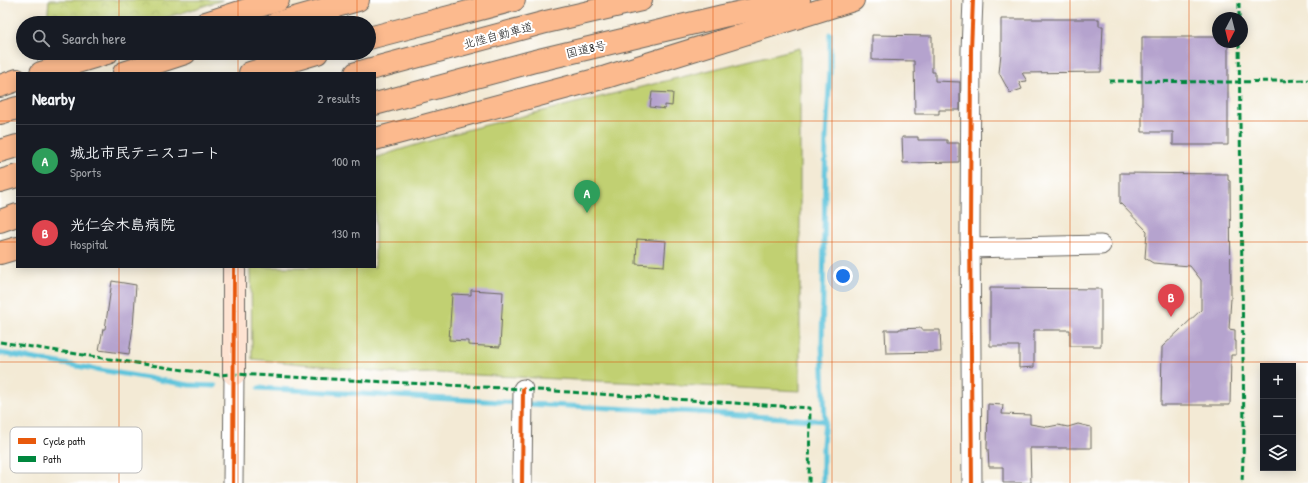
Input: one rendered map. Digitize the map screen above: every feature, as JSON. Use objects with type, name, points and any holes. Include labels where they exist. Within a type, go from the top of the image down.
[{"type":"highway","points":[[228,16],[278,0]]},
{"type":"highway","points":[[302,16],[358,0]]},
{"type":"highway","points":[[376,36],[514,0]]},
{"type":"highway","name":"北陸自動車道","points":[[360,72],[546,22],[640,0]]},
{"type":"highway","name":"国道8号","points":[[376,104],[535,61],[723,16],[799,0]]},
{"type":"highway","points":[[376,139],[606,77],[853,0]]},
{"type":"highway","points":[[44,72],[84,60]]},
{"type":"highway","points":[[127,72],[164,60]]},
{"type":"highway","points":[[253,72],[294,60]]},
{"type":"highway","points":[[0,86],[16,80]]},
{"type":"highway","points":[[0,114],[16,108]]},
{"type":"highway","points":[[0,151],[16,146]]},
{"type":"highway","points":[[0,181],[16,176]]},
{"type":"highway","points":[[0,221],[16,215]]},
{"type":"highway","points":[[0,253],[16,248]]},
{"type":"street","points":[[972,0],[970,248],[972,483]]},
{"type":"street","points":[[970,248],[1101,245]]},
{"type":"street","points":[[233,483],[234,268]]},
{"type":"street","points":[[522,483],[523,399]]},
{"type":"green space","points":[[49,0],[223,0],[172,16],[48,16]]},
{"type":"green space","points":[[800,48],[800,391],[436,373],[402,374],[252,359],[251,268],[376,268],[376,158],[470,129]]},
{"type":"building","points":[[1001,19],[1099,19],[1099,26],[1103,26],[1101,72],[1022,73],[1027,81],[1019,82],[1022,89],[1010,93],[999,73],[1001,53]]},
{"type":"building","points":[[872,35],[932,36],[932,72],[935,72],[935,81],[960,82],[960,110],[939,110],[939,114],[915,114],[914,61],[872,60]]},
{"type":"building","points":[[1142,37],[1212,37],[1212,48],[1228,48],[1228,145],[1173,145],[1173,132],[1142,132]]},
{"type":"building","points":[[652,92],[673,93],[672,106],[665,105],[665,109],[650,107]]},
{"type":"building","points":[[902,137],[918,137],[918,140],[947,140],[947,143],[959,143],[959,162],[903,163]]},
{"type":"building","points":[[1120,173],[1228,174],[1228,180],[1230,181],[1231,298],[1229,329],[1235,330],[1236,341],[1236,355],[1231,355],[1230,405],[1161,405],[1162,347],[1201,310],[1201,280],[1190,266],[1153,263],[1145,258],[1147,231],[1120,203]]},
{"type":"building","points":[[637,239],[666,241],[664,266],[636,264]]},
{"type":"building","points":[[112,281],[136,285],[133,327],[129,354],[99,350],[103,329],[105,329]]},
{"type":"building","points":[[990,288],[1101,289],[1101,346],[1070,346],[1070,330],[1034,330],[1034,367],[1019,368],[1019,346],[990,346]]},
{"type":"building","points":[[471,290],[503,292],[500,347],[468,345],[468,341],[449,340],[452,294],[471,295]]},
{"type":"building","points":[[922,328],[922,330],[940,330],[941,352],[886,353],[885,330]]},
{"type":"building","points":[[988,404],[1003,405],[1002,414],[1030,415],[1030,424],[1048,427],[1058,425],[1068,427],[1078,424],[1091,427],[1091,448],[1030,448],[1031,483],[1003,483],[1003,467],[989,467],[987,449]]},
{"type":"waterway","points":[[823,483],[825,421],[822,345],[826,137],[830,71],[830,34]]},
{"type":"waterway","points":[[0,353],[189,385],[215,386]]},
{"type":"waterway","points":[[259,388],[519,403]]},
{"type":"waterway","points":[[527,404],[697,412],[825,421]]},
{"type":"marked path","points":[[1239,0],[1239,12]]},
{"type":"marked path","points":[[1239,48],[1244,432],[1242,483]]},
{"type":"marked path","points":[[1109,81],[1238,82],[1308,80]]},
{"type":"marked path","points":[[0,342],[218,375],[234,374],[523,389],[810,408],[809,483]]},
{"type":"cycle path","points":[[972,483],[970,232],[971,50],[973,0]]},
{"type":"cycle path","points":[[233,483],[234,268]]},
{"type":"cycle path","points":[[522,483],[523,389]]},
{"type":"place","name":"城北市民テニスコート","points":[[587,213]]},
{"type":"place","name":"光仁会木島病院","points":[[1171,317]]}]
